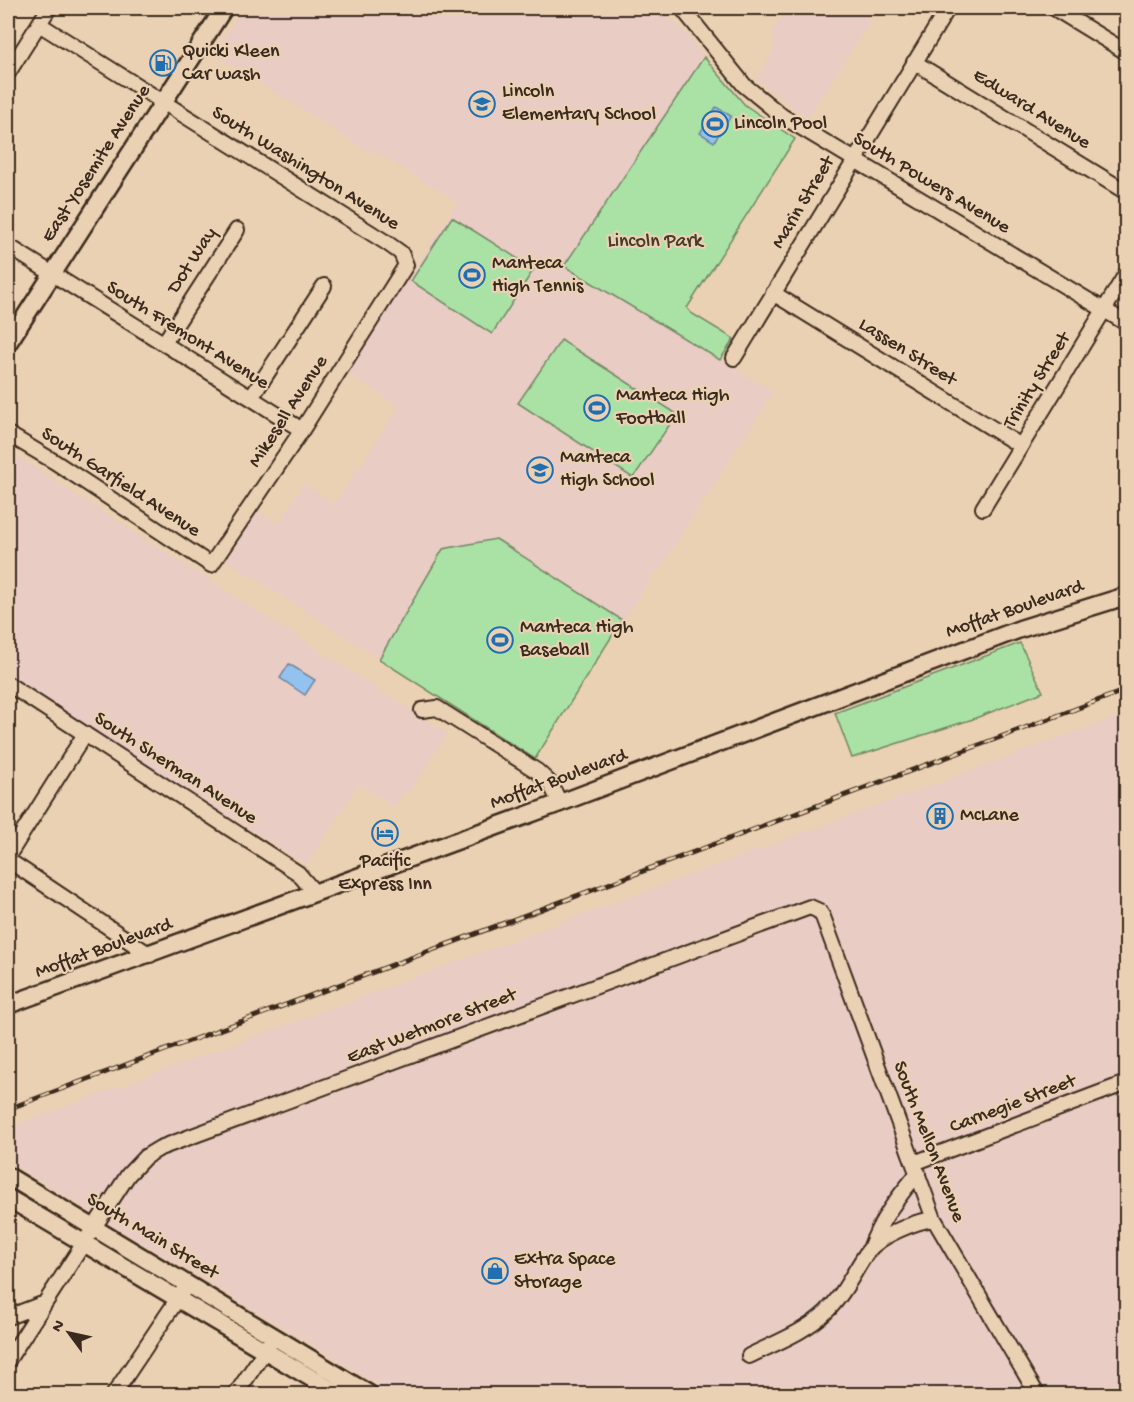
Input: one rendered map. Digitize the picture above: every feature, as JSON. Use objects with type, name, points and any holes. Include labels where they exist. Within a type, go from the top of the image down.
[{"type":"main road","name":"East Yosemite Avenue","points":[[8,344],[162,101],[224,8]]},
{"type":"main road","name":"Moffat Boulevard","points":[[8,1004],[150,955],[1020,629],[1126,596]]},
{"type":"main road","name":"South Main Street","points":[[8,1176],[188,1283],[338,1395]]},
{"type":"main road","name":"South Main Street","points":[[8,1198],[178,1298],[369,1395]]},
{"type":"street","points":[[8,73],[49,8]]},
{"type":"street","name":"South Powers Avenue","points":[[682,8],[752,93],[782,116],[1126,323]]},
{"type":"street","name":"Marin Street","points":[[734,358],[852,160],[948,8]]},
{"type":"street","points":[[1054,8],[1126,52]]},
{"type":"street","points":[[39,24],[162,101]]},
{"type":"street","name":"Edward Avenue","points":[[915,62],[1126,192]]},
{"type":"street","name":"South Washington Avenue","points":[[162,101],[401,253],[406,265],[398,280]]},
{"type":"street","name":"Dot Way","points":[[164,343],[237,230]]},
{"type":"street","name":"South Fremont Avenue","points":[[8,246],[302,430]]},
{"type":"street","name":"Trinity Street","points":[[983,508],[1126,274]]},
{"type":"street","name":"Mikesell Avenue","points":[[211,565],[302,430],[398,280]]},
{"type":"street","points":[[251,399],[324,286]]},
{"type":"street","name":"Lassen Street","points":[[773,293],[1021,446]]},
{"type":"street","name":"South Garfield Avenue","points":[[8,434],[55,462],[211,565]]},
{"type":"street","name":"South Sherman Avenue","points":[[8,684],[298,873],[315,893]]},
{"type":"street","points":[[423,710],[437,708],[537,771],[550,783],[560,803]]},
{"type":"street","points":[[86,734],[8,858],[150,955]]},
{"type":"street","name":"East Wetmore Street","points":[[8,1360],[128,1175],[145,1157],[160,1148],[800,909],[815,908],[826,924]]},
{"type":"street","name":"South Mellon Avenue","points":[[826,924],[934,1219],[1037,1395]]},
{"type":"street","name":"Carnegie Street","points":[[916,1168],[1126,1083]]},
{"type":"street","points":[[750,1356],[806,1327],[838,1299],[870,1249],[876,1231],[916,1168]]},
{"type":"street","points":[[870,1249],[904,1227],[934,1219]]},
{"type":"street","points":[[114,1395],[188,1283]]},
{"type":"street","points":[[8,1317],[45,1303]]},
{"type":"street","points":[[236,1395],[270,1343]]},
{"type":"shaded area","name":"Manteca High School","points":[[243,8],[659,8],[690,38],[704,57],[565,266],[773,392],[657,573],[654,572],[535,759],[226,560],[258,511],[278,524],[304,484],[335,503],[367,456],[399,406],[347,373],[458,202],[374,151],[372,154],[213,53]]},
{"type":"shaded area","points":[[787,8],[852,8],[871,20],[807,118],[756,79],[776,46],[773,44],[775,39],[771,34]]},
{"type":"shaded area","points":[[8,451],[447,733],[408,794],[404,792],[394,807],[359,784],[306,865],[8,676]]},
{"type":"shaded area","points":[[1126,713],[1126,1394],[385,1394],[375,1388],[377,1384],[8,1162],[8,1128]]},
{"type":"green space","name":"Lincoln Park","points":[[704,57],[745,105],[795,139],[687,308],[691,313],[734,339],[720,360],[564,266]]},
{"type":"green space","name":"Manteca High Tennis","points":[[452,217],[534,269],[492,334],[411,281]]},
{"type":"green space","name":"Manteca High Football","points":[[561,340],[677,414],[633,478],[518,403]]},
{"type":"green space","name":"Manteca High Baseball","points":[[496,539],[622,620],[535,759],[379,659],[443,549]]},
{"type":"green space","points":[[1020,643],[1043,692],[973,719],[852,758],[835,713]]},
{"type":"water","name":"Lincoln Pool","points":[[716,107],[731,116],[714,142],[700,133]]},
{"type":"water","points":[[289,664],[315,680],[305,695],[280,678]]},
{"type":"railway","points":[[8,1109],[1126,690]]},
{"type":"place","name":"Quicki Kleen Car wash","points":[[163,63]]},
{"type":"place","name":"Lincoln Elementary School","points":[[482,104]]},
{"type":"place","name":"Lincoln Pool","points":[[715,124]]},
{"type":"place","name":"Manteca High Tennis","points":[[472,275]]},
{"type":"place","name":"Manteca High Football","points":[[597,408]]},
{"type":"place","name":"Manteca High School","points":[[540,470]]},
{"type":"place","name":"Manteca High Baseball","points":[[500,640]]},
{"type":"place","name":"McLane","points":[[940,816]]},
{"type":"place","name":"Pacific Express Inn","points":[[385,833]]},
{"type":"place","name":"Extra Space Storage","points":[[495,1271]]}]
